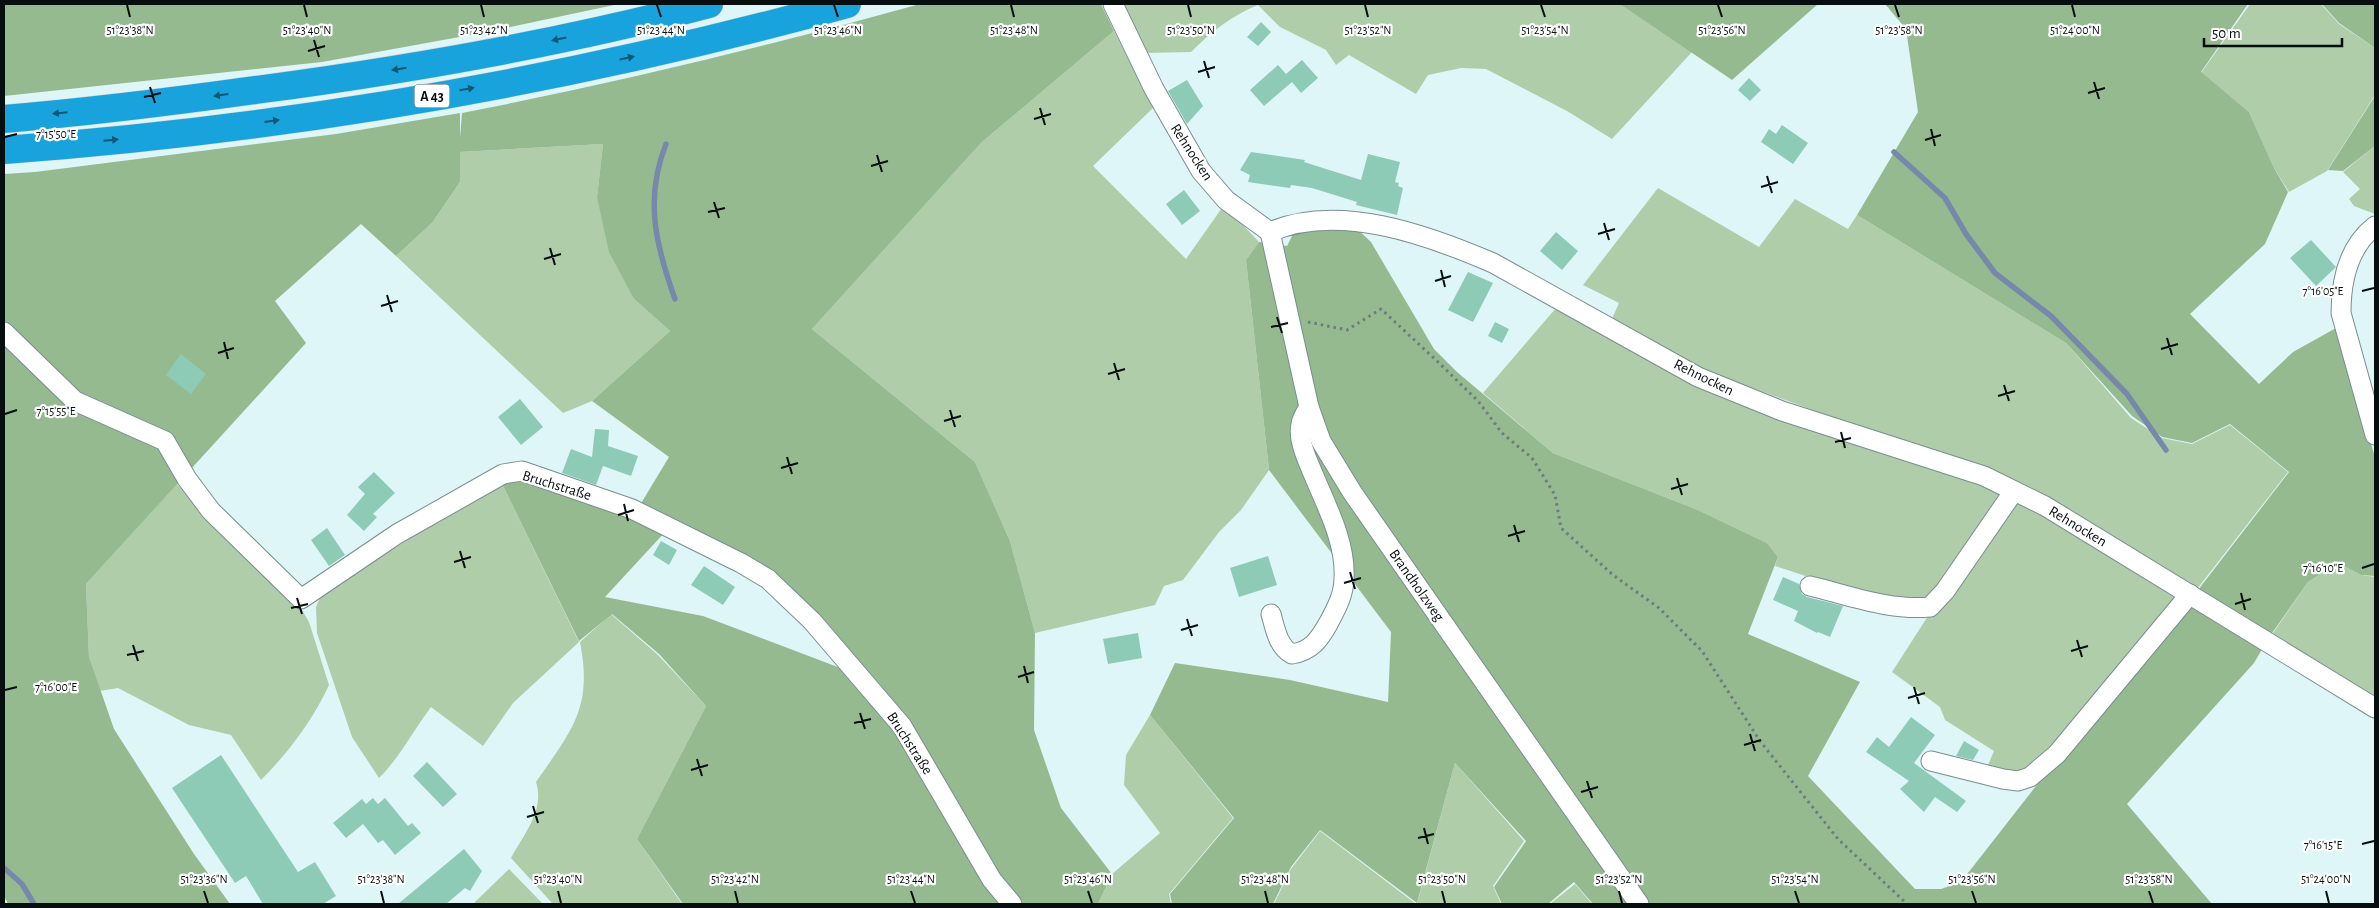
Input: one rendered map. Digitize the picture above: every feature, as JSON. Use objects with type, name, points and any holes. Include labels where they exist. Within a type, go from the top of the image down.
[{"type":"highway","name":"A 43","points":[[6,118],[186,100],[324,81],[491,53],[653,18],[708,4]]},
{"type":"highway","name":"A 43","points":[[7,150],[171,135],[340,112],[522,80],[672,48],[847,4]]},
{"type":"street","name":"Rehnocken","points":[[1113,4],[1154,89],[1201,171],[1226,200],[1270,232],[1289,224],[1325,218],[1354,220],[1428,238],[1494,263],[1698,378],[1782,411],[1984,476],[2045,506],[2375,708]]},
{"type":"street","points":[[2375,226],[2356,249],[2346,268],[2341,293],[2341,313],[2375,435]]},
{"type":"street","name":"Brandholzweg","points":[[1270,232],[1309,406],[1321,440],[1352,492],[1639,904]]},
{"type":"street","name":"Bruchstraße","points":[[4,332],[76,400],[165,442],[187,479],[211,511],[301,599],[397,534],[503,474],[522,472],[632,509],[742,563],[768,579],[812,621],[902,726],[992,880],[1012,904]]},
{"type":"street","points":[[1271,614],[1282,646],[1286,651],[1292,654],[1307,650],[1322,637],[1340,602],[1343,586],[1343,560],[1336,533],[1307,458],[1301,436],[1301,424],[1309,406]]},
{"type":"street","points":[[1810,586],[1880,603],[1911,607],[1930,607],[1945,591],[2014,491]]},
{"type":"street","points":[[1931,761],[2003,779],[2018,781],[2030,776],[2057,754],[2190,594]]},
{"type":"path","points":[[1290,319],[1347,330],[1381,309],[1438,361],[1478,401],[1502,432],[1532,458],[1555,495],[1562,528],[1612,575],[1659,608],[1702,651],[1760,740],[1838,839],[1907,904]]},
{"type":"green space","points":[[4,4],[619,4],[487,32],[322,62],[4,96]]},
{"type":"green space","points":[[920,4],[1101,4],[1114,31],[982,142],[812,329],[975,462],[1010,541],[1035,633],[1034,730],[1061,808],[1112,874],[1098,904],[1019,904],[986,864],[893,704],[779,578],[640,505],[669,457],[592,401],[670,331],[634,299],[609,252],[597,197],[603,144],[460,152],[460,182],[432,223],[396,256],[361,224],[275,301],[306,343],[86,584],[89,657],[114,729],[194,854],[230,904],[8,904],[4,896],[4,174],[35,172],[336,134],[460,113],[460,138],[462,113],[692,63]]},
{"type":"green space","points":[[1128,4],[1621,4],[1692,52],[1612,139],[1567,111],[1486,69],[1461,68],[1428,75],[1416,94],[1349,55],[1336,65],[1326,50],[1280,27],[1258,5],[1222,25],[1191,52],[1144,53],[1124,6]]},
{"type":"green space","points":[[1620,4],[1818,4],[1732,80]]},
{"type":"green space","points":[[1885,4],[2248,4],[2201,72],[2249,112],[2274,168],[2288,192],[2265,244],[2190,314],[2259,384],[2293,352],[2336,328],[2375,457],[2375,576],[2361,575],[2338,563],[2308,582],[2270,636],[2198,590],[2289,472],[2230,424],[2192,443],[2162,437],[2132,416],[2066,343],[1857,215],[1918,112],[1906,29]]},
{"type":"green space","points":[[2250,4],[2321,4],[2339,24],[2375,48],[2375,95],[2327,171],[2289,192],[2274,168],[2249,112],[2201,73]]},
{"type":"green space","points":[[2322,4],[2375,4],[2375,48],[2339,23]]},
{"type":"green space","points":[[1114,31],[1154,107],[1093,166],[1186,259],[1224,205],[1259,242],[1246,260],[1269,470],[1241,510],[1219,532],[1183,580],[1164,586],[1155,605],[1035,633],[1010,541],[975,462],[812,329],[982,142]]},
{"type":"green space","points":[[2375,96],[2375,146],[2343,171],[2328,170]]},
{"type":"green space","points":[[603,144],[597,197],[634,299],[670,331],[592,401],[563,413],[396,256],[432,223],[460,182],[460,152]]},
{"type":"green space","points":[[2375,146],[2375,214],[2354,206],[2349,199],[2360,189],[2343,172]]},
{"type":"green space","points":[[1658,188],[1759,247],[1795,199],[1848,229],[1857,215],[2066,343],[2131,418],[2162,438],[2192,444],[2230,425],[2288,472],[2197,589],[2104,531],[2022,487],[1704,370],[1611,321],[1619,303],[1583,285]]},
{"type":"green space","points":[[1327,224],[1355,227],[1371,242],[1434,349],[1457,372],[1553,453],[1698,510],[1767,543],[1778,557],[1748,634],[1860,682],[1808,776],[1915,889],[1941,889],[1961,882],[2068,745],[2193,599],[2264,646],[2254,663],[2127,804],[2212,904],[1593,904],[1574,882],[1548,904],[1502,904],[1494,887],[1526,841],[1455,763],[1417,903],[1320,830],[1291,867],[1273,904],[1172,904],[1170,894],[1234,818],[1150,715],[1175,663],[1290,680],[1388,702],[1391,632],[1269,470],[1246,260],[1259,242],[1287,246],[1293,234]]},
{"type":"green space","points":[[1556,308],[1750,408],[1931,463],[2002,494],[1929,599],[1910,600],[1871,595],[1775,566],[1778,557],[1767,543],[1698,510],[1553,453],[1483,393]]},
{"type":"green space","points":[[515,477],[666,531],[605,597],[703,616],[843,669],[893,724],[1004,904],[683,904],[637,839],[706,706],[659,654],[612,614],[579,641],[501,482]]},
{"type":"green space","points":[[501,482],[579,642],[513,703],[483,746],[431,707],[400,753],[379,778],[352,737],[317,633],[316,607],[322,593]]},
{"type":"green space","points":[[177,484],[255,565],[298,603],[309,622],[329,685],[299,736],[261,780],[231,735],[189,725],[118,688],[100,691],[89,657],[86,584]]},
{"type":"green space","points":[[2017,497],[2173,593],[2174,600],[2064,735],[2028,771],[1985,772],[1994,751],[1945,720],[1940,707],[1892,672],[1930,613]]},
{"type":"green space","points":[[2338,563],[2361,575],[2375,577],[2375,701],[2271,636],[2308,582]]},
{"type":"green space","points":[[611,614],[658,655],[706,706],[637,839],[682,904],[553,904],[511,858],[532,822],[538,802],[536,782],[569,732],[581,702],[584,684],[580,642]]},
{"type":"green space","points":[[1150,715],[1233,818],[1169,894],[1171,904],[1098,904],[1112,874],[1160,833],[1124,785],[1126,755]]},
{"type":"green space","points":[[1455,763],[1524,841],[1493,886],[1501,904],[1417,904]]},
{"type":"green space","points":[[1320,831],[1416,904],[1274,904],[1291,869]]},
{"type":"green space","points":[[509,869],[543,904],[473,904]]},
{"type":"green space","points":[[1575,884],[1592,904],[1550,904]]},
{"type":"building","points":[[1261,22],[1271,32],[1258,46],[1247,37]]},
{"type":"building","points":[[1302,60],[1318,78],[1301,93],[1292,82],[1264,106],[1250,90],[1278,65],[1286,74]]},
{"type":"building","points":[[1749,78],[1761,90],[1750,101],[1738,90]]},
{"type":"building","points":[[1187,80],[1203,106],[1187,124],[1168,91]]},
{"type":"building","points":[[1782,125],[1808,143],[1793,164],[1761,142],[1769,129],[1776,134]]},
{"type":"building","points":[[1251,152],[1305,160],[1304,162],[1361,180],[1368,154],[1400,162],[1395,182],[1399,183],[1398,186],[1403,188],[1397,215],[1356,205],[1357,202],[1312,188],[1291,185],[1290,188],[1248,182],[1250,175],[1240,170]]},
{"type":"building","points":[[1184,190],[1200,211],[1182,225],[1166,204]]},
{"type":"building","points":[[1556,232],[1578,251],[1562,270],[1540,251]]},
{"type":"building","points":[[2311,240],[2336,267],[2316,286],[2290,258]]},
{"type":"building","points":[[1468,272],[1493,283],[1473,322],[1448,310]]},
{"type":"building","points":[[1495,322],[1509,329],[1502,343],[1488,336]]},
{"type":"building","points":[[181,354],[206,374],[191,394],[166,375]]},
{"type":"building","points":[[520,399],[543,427],[521,445],[498,417]]},
{"type":"building","points":[[595,429],[609,430],[608,446],[638,456],[631,476],[603,466],[596,485],[562,473],[571,449],[592,457]]},
{"type":"building","points":[[374,472],[395,493],[373,514],[377,517],[364,531],[347,515],[365,494],[358,487]]},
{"type":"building","points":[[327,528],[345,555],[329,566],[311,540]]},
{"type":"building","points":[[661,541],[677,550],[669,565],[653,555]]},
{"type":"building","points":[[1268,556],[1277,585],[1239,597],[1230,568]]},
{"type":"building","points":[[704,566],[735,587],[723,605],[691,585]]},
{"type":"building","points":[[1783,577],[1799,584],[1802,594],[1807,597],[1843,606],[1830,637],[1817,633],[1794,621],[1798,611],[1773,600]]},
{"type":"building","points":[[1138,633],[1142,658],[1108,664],[1103,639]]},
{"type":"building","points":[[1911,717],[1935,735],[1914,763],[1966,801],[1957,812],[1935,797],[1924,812],[1900,789],[1909,781],[1866,752],[1877,737],[1889,747]]},
{"type":"building","points":[[1964,741],[1979,750],[1973,760],[1956,756]]},
{"type":"building","points":[[221,755],[298,872],[315,862],[336,896],[323,904],[263,904],[246,876],[235,883],[172,788]]},
{"type":"building","points":[[427,762],[457,794],[443,807],[413,776]]},
{"type":"building","points":[[373,798],[378,804],[385,798],[408,826],[412,823],[421,833],[395,855],[383,840],[378,843],[363,824],[346,838],[333,823],[362,799],[366,804]]},
{"type":"building","points":[[464,849],[482,871],[470,891],[465,888],[446,904],[398,904]]},
{"type":"waterway","points":[[666,144],[655,184],[655,222],[662,260],[675,299]]},
{"type":"waterway","points":[[1894,152],[1945,198],[1966,234],[1995,273],[2051,316],[2127,394],[2166,450]]},
{"type":"waterway","points":[[4,868],[22,884],[34,904]]}]
